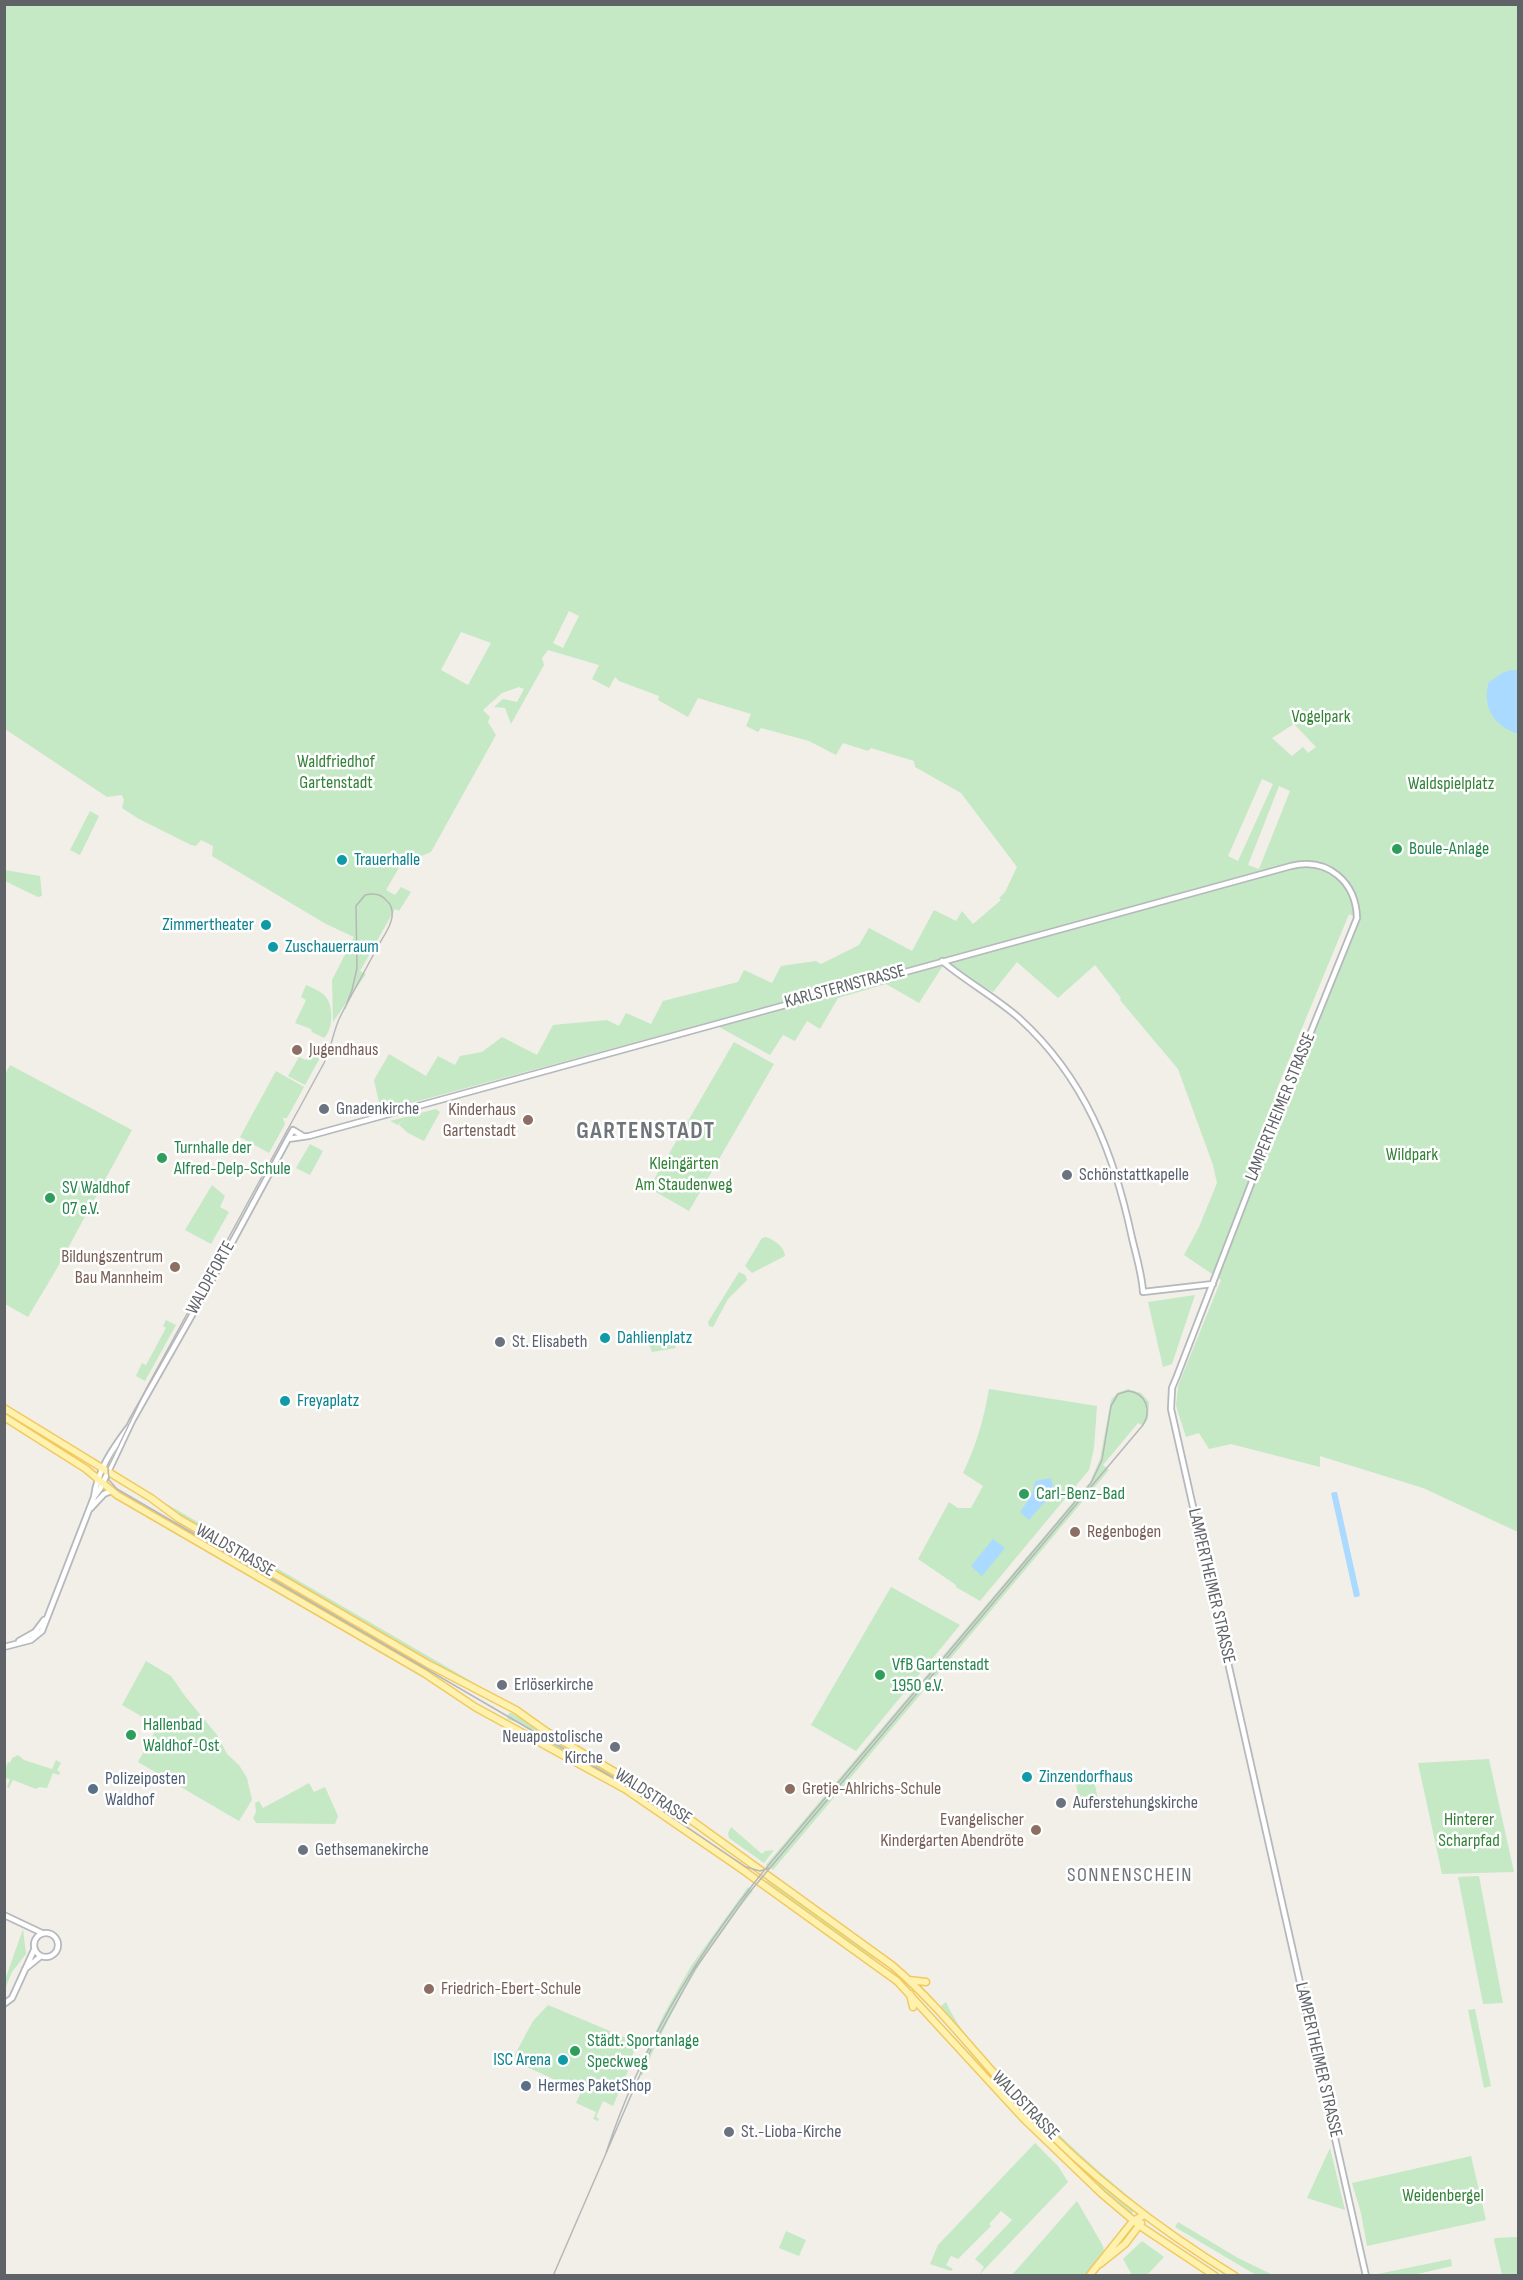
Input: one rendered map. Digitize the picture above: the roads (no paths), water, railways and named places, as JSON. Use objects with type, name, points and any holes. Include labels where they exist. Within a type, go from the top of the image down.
[{"type":"main road","name":"WALDSTRASSE","points":[[4,1408],[188,1524],[428,1664],[531,1719],[547,1732],[642,1788],[684,1816],[909,1980],[1049,2133],[1093,2174],[1188,2247],[1235,2276]]},
{"type":"main road","name":"WALDSTRASSE","points":[[4,1417],[100,1480],[111,1491],[414,1667],[476,1707],[625,1789],[742,1869],[767,1890],[773,1899],[783,1898],[885,1972],[910,1993],[1023,2118],[1133,2221],[1215,2276]]},
{"type":"main road","points":[[695,1845],[713,1849]]},
{"type":"main road","points":[[742,1869],[746,1880]]},
{"type":"main road","points":[[810,1907],[820,1906]]},
{"type":"main road","points":[[909,1980],[926,1982]]},
{"type":"main road","points":[[910,1993],[913,2007]]},
{"type":"main road","points":[[1089,2276],[1133,2221],[1144,2215]]},
{"type":"main road","points":[[1095,2268],[1125,2244],[1140,2226],[1144,2215]]},
{"type":"street","name":"KARLSTERNSTRASSE","points":[[288,1139],[304,1137],[1298,864],[1316,864],[1341,876],[1354,896],[1357,918]]},
{"type":"street","name":"LAMPERTHEIMER STRASSE","points":[[1357,918],[1283,1101],[1172,1388],[1171,1409],[1366,2276]]},
{"type":"street","points":[[942,961],[992,996],[1021,1020],[1050,1050],[1083,1097],[1109,1150],[1125,1203],[1143,1292],[1213,1284]]},
{"type":"street","name":"WALDPFORTE","points":[[4,1647],[31,1638],[42,1631],[88,1509],[118,1441],[130,1425],[292,1130],[304,1137]]},
{"type":"street","points":[[88,1509],[104,1494],[111,1491]]},
{"type":"street","points":[[4,1915],[42,1933],[53,1935],[58,1944],[57,1950],[52,1955],[41,1956],[24,1971]]},
{"type":"street","points":[[4,2004],[12,1998],[34,1950],[35,1938],[27,1926]]},
{"type":"street","points":[[35,1938],[42,1933]]},
{"type":"street","points":[[34,1950],[41,1956]]},
{"type":"water","points":[[1518,670],[1518,734],[1497,721],[1487,701],[1488,683],[1502,673]]},
{"type":"water","points":[[1051,1478],[1054,1491],[1029,1520],[1020,1512],[1032,1495],[1035,1481]]},
{"type":"water","points":[[1337,1492],[1360,1595],[1358,1597],[1354,1597],[1331,1493]]},
{"type":"water","points":[[993,1539],[1005,1548],[982,1576],[971,1566]]},
{"type":"tram line","points":[[345,1008],[352,990],[357,968],[356,906],[365,895],[379,895],[391,907],[392,917],[388,928],[378,946],[346,1006],[341,1015],[324,1063],[146,1389],[108,1468],[109,1480],[117,1489],[612,1777],[746,1867],[760,1871],[769,1868]]},
{"type":"tram line","points":[[553,2276],[652,2047],[695,1969],[748,1894],[1143,1425],[1147,1408],[1139,1395],[1128,1391],[1118,1394],[1111,1406],[1102,1460],[1091,1483],[762,1873],[713,1938],[671,2006],[635,2077],[606,2153]]},
{"type":"place","name":"Boule-Anlage","points":[[1397,849]]},
{"type":"place","name":"Trauerhalle","points":[[342,860]]},
{"type":"place","name":"Zimmertheater","points":[[266,925]]},
{"type":"place","name":"Zuschauerraum","points":[[273,947]]},
{"type":"place","name":"Jugendhaus","points":[[297,1050]]},
{"type":"place","name":"Gnadenkirche","points":[[324,1109]]},
{"type":"place","name":"Kinderhaus Gartenstadt","points":[[528,1120]]},
{"type":"place","name":"Turnhalle der Alfred-Delp-Schule","points":[[162,1158]]},
{"type":"place","name":"Schönstattkapelle","points":[[1067,1175]]},
{"type":"place","name":"SV Waldhof 07 e.V.","points":[[50,1198]]},
{"type":"place","name":"Bildungszentrum Bau Mannheim","points":[[175,1267]]},
{"type":"place","name":"Dahlienplatz","points":[[605,1338]]},
{"type":"place","name":"St. Elisabeth","points":[[500,1342]]},
{"type":"place","name":"Freyaplatz","points":[[285,1401]]},
{"type":"place","name":"Carl-Benz-Bad","points":[[1024,1494]]},
{"type":"place","name":"Regenbogen","points":[[1075,1532]]},
{"type":"place","name":"VfB Gartenstadt 1950 e.V.","points":[[880,1675]]},
{"type":"place","name":"Erlöserkirche","points":[[502,1685]]},
{"type":"place","name":"Hallenbad Waldhof-Ost","points":[[131,1735]]},
{"type":"place","name":"Neuapostolische Kirche","points":[[615,1747]]},
{"type":"place","name":"Zinzendorfhaus","points":[[1027,1777]]},
{"type":"place","name":"Polizeiposten Waldhof","points":[[93,1789]]},
{"type":"place","name":"Gretje-Ahlrichs-Schule","points":[[790,1789]]},
{"type":"place","name":"Auferstehungskirche","points":[[1061,1803]]},
{"type":"place","name":"Evangelischer Kindergarten Abendröte","points":[[1036,1830]]},
{"type":"place","name":"Gethsemanekirche","points":[[303,1850]]},
{"type":"place","name":"Friedrich-Ebert-Schule","points":[[429,1989]]},
{"type":"place","name":"Städt. Sportanlage Speckweg","points":[[575,2051]]},
{"type":"place","name":"ISC Arena","points":[[563,2060]]},
{"type":"place","name":"Hermes PaketShop","points":[[526,2086]]},
{"type":"place","name":"St.-Lioba-Kirche","points":[[729,2132]]},
{"type":"district","name":"GARTENSTADT","points":[[646,1132]]},
{"type":"district","name":"SONNENSCHEIN","points":[[1130,1876]]},
{"type":"park label","name":"Vogelpark","points":[[1321,717]]},
{"type":"park label","name":"Waldfriedhof Gartenstadt","points":[[336,772]]},
{"type":"park label","name":"Waldspielplatz","points":[[1451,784]]},
{"type":"park label","name":"Wildpark","points":[[1412,1155]]},
{"type":"park label","name":"Kleingärten Am Staudenweg","points":[[684,1174]]},
{"type":"park label","name":"Hinterer Scharpfad","points":[[1469,1830]]},
{"type":"park label","name":"Weidenbergel","points":[[1443,2196]]}]
